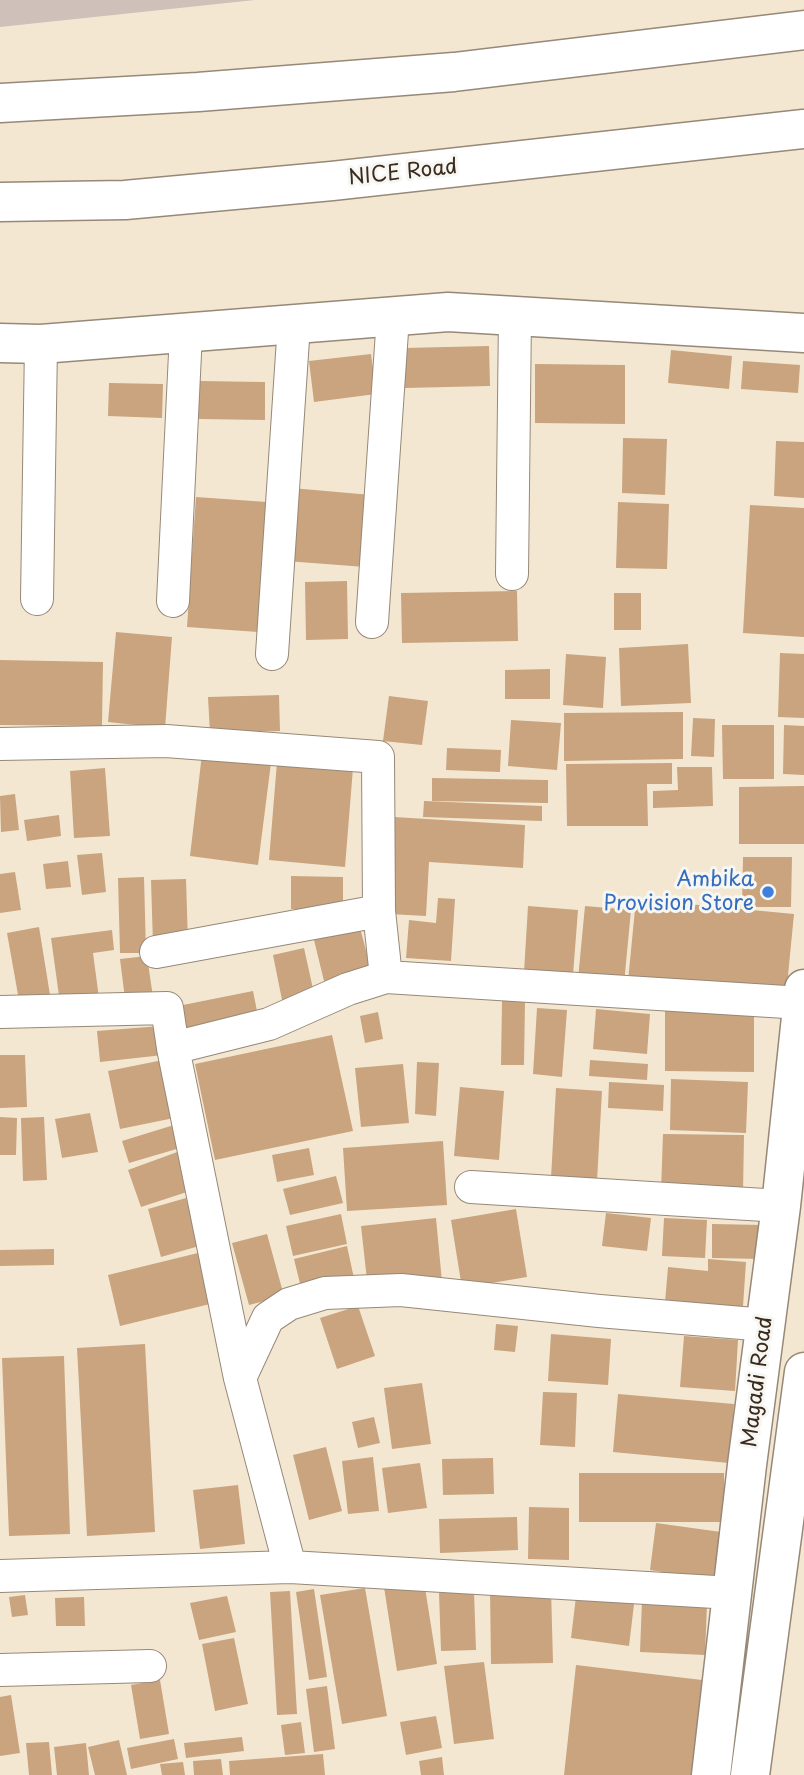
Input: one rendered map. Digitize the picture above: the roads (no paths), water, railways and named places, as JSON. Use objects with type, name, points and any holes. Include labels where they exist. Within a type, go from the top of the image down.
[{"type":"main road","points":[[0,103],[198,92],[441,73],[804,30]]},
{"type":"main road","name":"NICE Road","points":[[0,202],[125,200],[500,163],[804,129]]},
{"type":"main road","points":[[0,343],[41,344],[448,312],[804,333]]},
{"type":"main road","name":"Magadi Road","points":[[711,1775],[781,1206],[803,996]]},
{"type":"main road","name":"Magadi Road","points":[[750,1775],[793,1534],[804,1372]]},
{"type":"street","points":[[512,574],[515,315]]},
{"type":"street","points":[[372,622],[393,317]]},
{"type":"street","points":[[272,654],[293,324]]},
{"type":"street","points":[[173,601],[186,333]]},
{"type":"street","points":[[37,599],[41,344]]},
{"type":"street","points":[[0,744],[166,741],[378,757],[379,911],[386,978]]},
{"type":"street","points":[[156,952],[379,911]]},
{"type":"street","points":[[173,1048],[269,1024],[348,989],[386,978],[803,996]]},
{"type":"street","points":[[0,1012],[167,1008],[240,1378],[290,1567]]},
{"type":"street","points":[[471,1187],[781,1206]]},
{"type":"street","points":[[240,1378],[268,1318],[289,1304],[325,1293],[401,1290],[765,1325]]},
{"type":"street","points":[[0,1576],[290,1567],[732,1593]]},
{"type":"street","points":[[0,1670],[150,1666]]},
{"type":"place","name":"Ambika Provision Store","points":[[768,892]]}]
